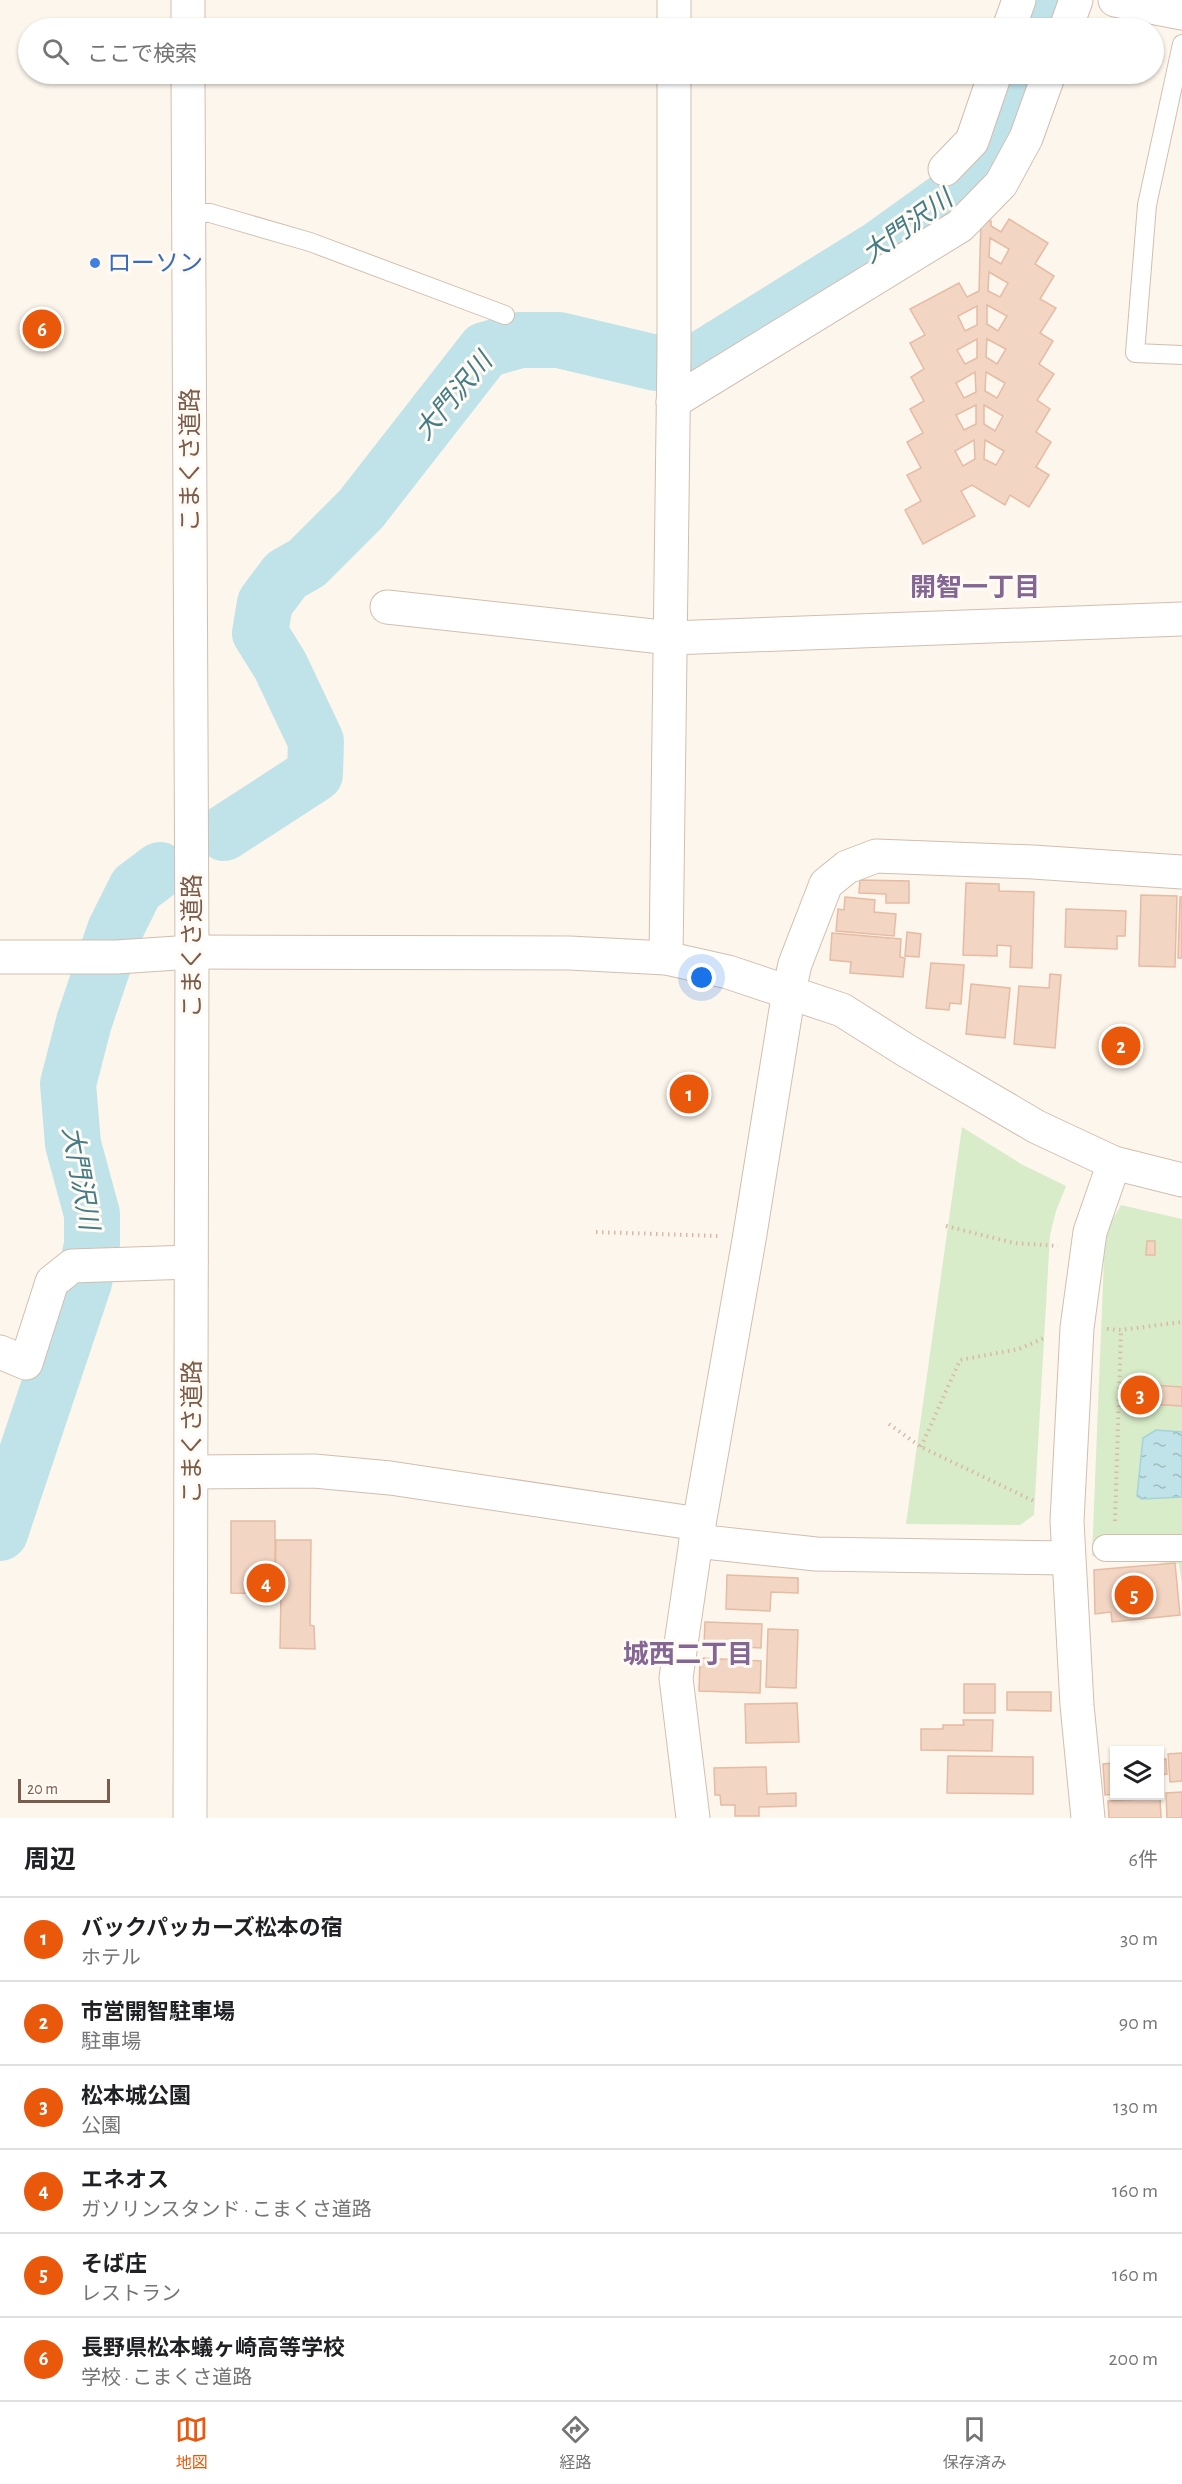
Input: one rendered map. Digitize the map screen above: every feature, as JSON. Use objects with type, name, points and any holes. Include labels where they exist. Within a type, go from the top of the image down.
[{"type":"street","points":[[188,0],[188,18]]},
{"type":"street","points":[[674,0],[674,18]]},
{"type":"street","points":[[1013,18],[1019,0]]},
{"type":"street","points":[[1070,18],[1076,0]]},
{"type":"street","points":[[1115,0],[1182,14]]},
{"type":"street","name":"こまくさ道路","points":[[188,84],[192,952],[190,1818]]},
{"type":"street","points":[[666,958],[674,377],[674,84]]},
{"type":"street","points":[[945,169],[972,141],[992,84]]},
{"type":"street","points":[[674,377],[960,226],[1001,184],[1026,138],[1045,84]]},
{"type":"street","points":[[387,607],[671,638],[1182,619]]},
{"type":"street","points":[[693,1818],[676,1678],[697,1532],[751,1231],[789,991],[795,964],[826,884],[847,867],[876,856],[1033,862],[1182,872]]},
{"type":"street","points":[[0,953],[103,957],[192,952],[569,953],[666,958],[728,972],[842,1010],[1037,1127],[1114,1163],[1182,1180]]},
{"type":"street","points":[[1088,1818],[1077,1705],[1067,1521],[1077,1328],[1090,1232],[1114,1163]]},
{"type":"street","points":[[0,1352],[27,1363],[52,1282],[72,1266],[191,1263]]},
{"type":"street","points":[[192,1472],[314,1471],[390,1478],[816,1554],[1068,1558]]},
{"type":"street","points":[[1106,1548],[1182,1548]]},
{"type":"lane","points":[[1182,44],[1147,205],[1135,353],[1182,355]]},
{"type":"lane","points":[[189,213],[210,213],[310,242],[506,315]]},
{"type":"path","points":[[946,1226],[1014,1243],[1060,1246]]},
{"type":"path","points":[[596,1232],[729,1236]]},
{"type":"path","points":[[1098,1329],[1121,1330],[1182,1322]]},
{"type":"path","points":[[1106,1548],[1114,1529],[1121,1330]]},
{"type":"path","points":[[921,1447],[960,1360],[1019,1349],[1054,1335]]},
{"type":"path","points":[[889,1424],[921,1447],[1035,1501],[1042,1507]]},
{"type":"green space","points":[[962,1127],[1021,1164],[1066,1186],[1050,1235],[1034,1515],[1020,1525],[906,1524]]},
{"type":"green space","points":[[1121,1205],[1182,1219],[1182,1584],[1179,1564],[1092,1556],[1105,1233]]},
{"type":"water","points":[[1156,1430],[1182,1432],[1182,1497],[1142,1499],[1137,1496],[1143,1438]]},
{"type":"building","points":[[1009,219],[1048,243],[1035,264],[1054,276],[1040,299],[1056,308],[1040,333],[1053,341],[1039,364],[1054,374],[1037,400],[1050,409],[1036,432],[1051,442],[1036,467],[1049,475],[1029,507],[1010,495],[1005,505],[972,485],[961,491],[975,516],[923,544],[905,510],[921,501],[907,475],[921,468],[907,442],[923,433],[910,409],[924,401],[911,377],[924,369],[910,343],[925,335],[910,309],[959,283],[967,297],[979,291],[981,221],[991,221],[991,226],[1001,232]],"holes":[[[990,238],[1009,249],[1001,264],[989,257]],[[989,272],[1008,283],[1000,297],[988,291]],[[987,305],[1007,316],[998,331],[987,324]],[[977,306],[977,325],[965,331],[958,316]],[[977,339],[977,358],[965,364],[957,350]],[[987,339],[1006,349],[997,364],[986,357]],[[975,372],[976,392],[964,398],[956,383]],[[986,372],[1005,383],[997,398],[985,391]],[[976,405],[976,424],[964,430],[956,415]],[[984,405],[1003,416],[995,431],[984,424]],[[974,440],[975,459],[963,466],[955,451]],[[985,440],[1004,451],[996,465],[984,459]]]},
{"type":"building","points":[[860,880],[909,881],[909,903],[886,903],[886,894],[859,893]]},
{"type":"building","points":[[966,883],[999,884],[999,891],[1034,892],[1032,968],[1010,967],[1011,946],[997,945],[997,956],[963,955]]},
{"type":"building","points":[[1141,895],[1177,896],[1175,967],[1139,966]]},
{"type":"building","points":[[845,897],[875,900],[874,912],[896,914],[894,936],[836,931],[838,909],[844,910]]},
{"type":"building","points":[[1180,897],[1182,897],[1182,958],[1178,958]]},
{"type":"building","points":[[1066,909],[1126,911],[1125,936],[1117,936],[1117,949],[1065,947]]},
{"type":"building","points":[[907,932],[921,934],[919,957],[905,956]]},
{"type":"building","points":[[832,933],[901,939],[900,957],[905,958],[903,977],[850,973],[851,962],[830,960]]},
{"type":"building","points":[[931,963],[964,965],[961,1004],[950,1003],[949,1010],[926,1008]]},
{"type":"building","points":[[1050,974],[1061,975],[1055,1048],[1014,1044],[1019,986],[1049,988]]},
{"type":"building","points":[[971,984],[1010,988],[1005,1038],[966,1034]]},
{"type":"building","points":[[1147,1241],[1155,1241],[1155,1255],[1146,1255]]},
{"type":"building","points":[[1135,1384],[1182,1387],[1182,1406],[1134,1403]]},
{"type":"building","points":[[231,1521],[275,1521],[275,1594],[231,1593]]},
{"type":"building","points":[[276,1540],[311,1540],[310,1625],[314,1626],[315,1649],[280,1648],[281,1593],[275,1594]]},
{"type":"building","points":[[1175,1563],[1180,1615],[1112,1622],[1111,1612],[1095,1614],[1094,1570]]},
{"type":"building","points":[[727,1575],[798,1578],[798,1593],[771,1592],[770,1611],[726,1609]]},
{"type":"building","points":[[705,1622],[762,1624],[761,1648],[704,1645]]},
{"type":"building","points":[[768,1629],[798,1630],[796,1688],[766,1687]]},
{"type":"building","points":[[700,1658],[761,1661],[760,1693],[699,1691]]},
{"type":"building","points":[[964,1684],[995,1684],[995,1713],[964,1713]]},
{"type":"building","points":[[1007,1692],[1051,1692],[1051,1711],[1007,1710]]},
{"type":"building","points":[[797,1703],[799,1742],[746,1743],[745,1704]]},
{"type":"building","points":[[963,1720],[993,1720],[992,1751],[921,1750],[921,1729],[943,1729],[943,1725],[964,1725]]},
{"type":"building","points":[[1182,1753],[1182,1781],[1170,1782],[1168,1754]]},
{"type":"building","points":[[948,1756],[1033,1757],[1033,1794],[947,1793]]},
{"type":"building","points":[[1164,1759],[1166,1759],[1167,1774],[1164,1774]]},
{"type":"building","points":[[1110,1763],[1110,1794],[1105,1795],[1103,1764]]},
{"type":"building","points":[[766,1767],[767,1794],[796,1793],[796,1806],[759,1807],[759,1816],[735,1816],[735,1805],[721,1805],[720,1795],[715,1795],[714,1768]]},
{"type":"building","points":[[1182,1792],[1182,1818],[1167,1818],[1166,1793]]},
{"type":"building","points":[[1160,1800],[1161,1818],[1109,1818],[1108,1801]]},
{"type":"waterway","name":"大門沢川","points":[[1045,18],[1053,0]]},
{"type":"waterway","name":"大門沢川","points":[[224,833],[315,774],[316,741],[280,665],[260,633],[265,603],[286,575],[307,563],[361,509],[485,350],[520,340],[559,340],[656,363],[695,363],[880,248],[951,197],[990,156],[1019,84]]},
{"type":"waterway","name":"大門沢川","points":[[0,1533],[84,1282],[92,1245],[92,1214],[73,1144],[68,1084],[84,1022],[115,930],[136,888],[160,870]]},
{"type":"place","name":"ローソン","points":[[95,263]]},
{"type":"place","name":"長野県松本蟻ヶ崎高等学校","points":[[42,329]]},
{"type":"place","name":"市営開智駐車場","points":[[1121,1046]]},
{"type":"place","name":"バックパッカーズ松本の宿","points":[[689,1094]]},
{"type":"place","name":"松本城公園","points":[[1140,1395]]},
{"type":"place","name":"エネオス","points":[[266,1583]]},
{"type":"place","name":"そば庄","points":[[1134,1595]]},
{"type":"district","name":"開智一丁目","points":[[975,587]]},
{"type":"district","name":"城西二丁目","points":[[688,1654]]}]
